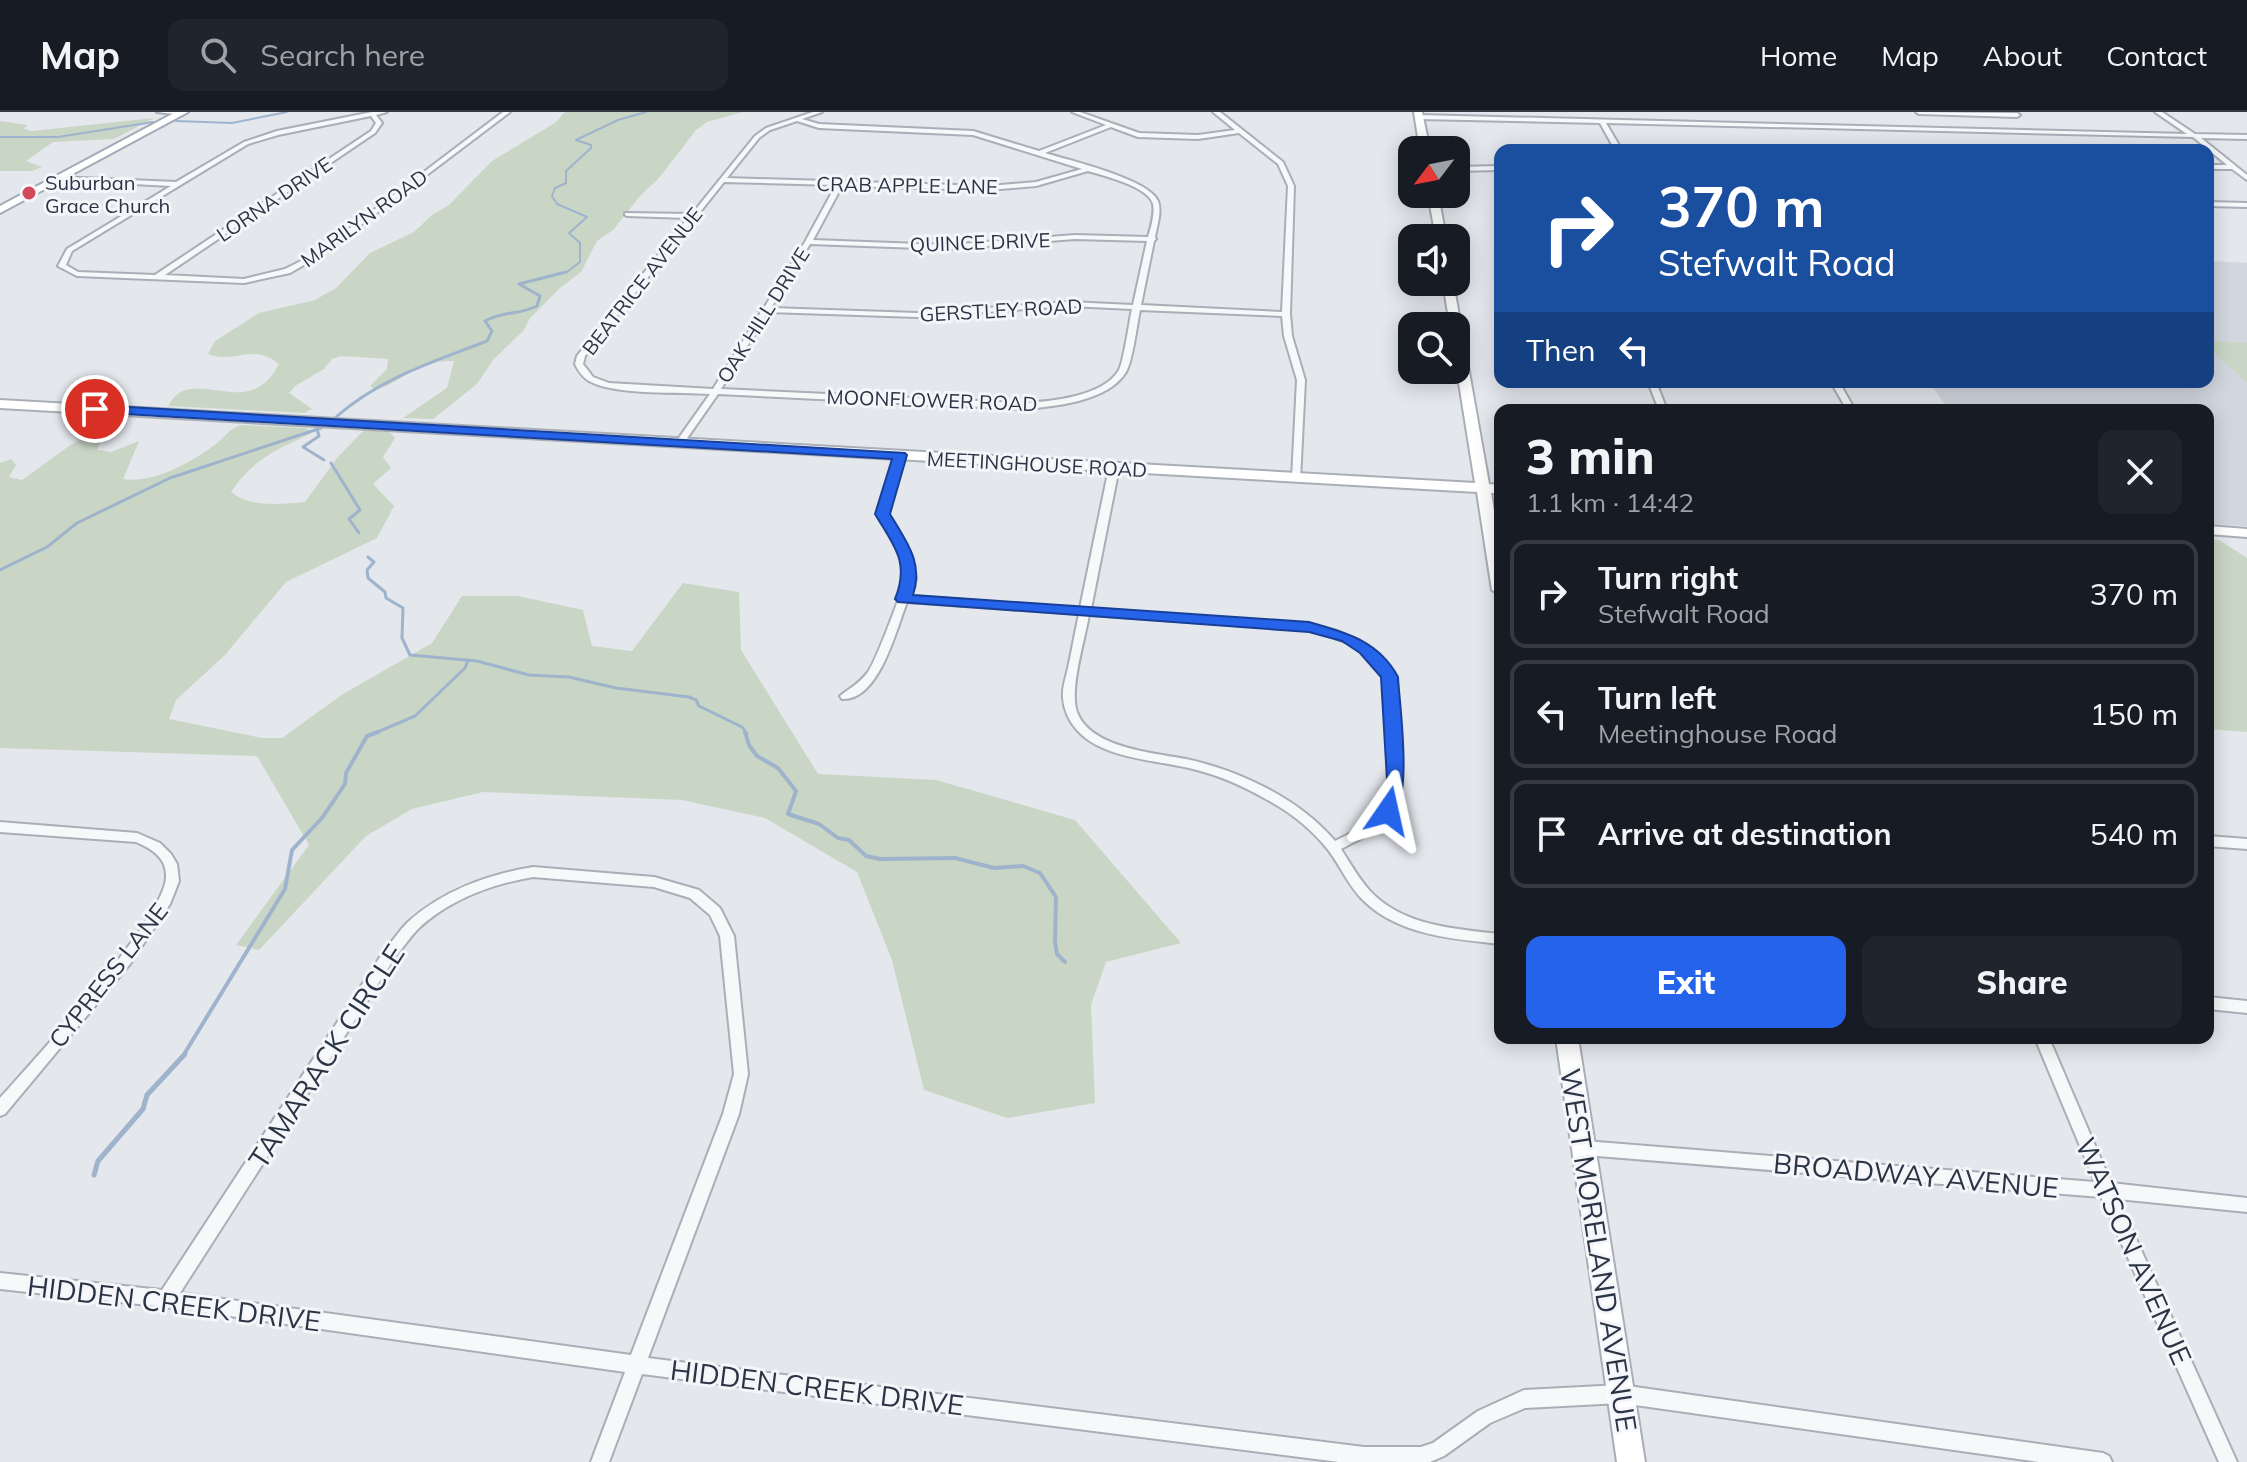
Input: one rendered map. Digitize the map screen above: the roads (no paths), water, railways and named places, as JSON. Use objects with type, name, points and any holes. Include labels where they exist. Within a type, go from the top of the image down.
[{"type":"main road","points":[[0,210],[182,112]]},
{"type":"street","points":[[160,112],[182,112]]},
{"type":"street","points":[[58,178],[176,184],[255,140],[384,112]]},
{"type":"street","name":"MARILYN ROAD","points":[[176,184],[69,250],[63,259],[65,269],[77,274],[234,282],[264,278],[296,268],[319,254],[507,112]]},
{"type":"street","name":"BEATRICE AVENUE","points":[[716,391],[611,386],[589,378],[579,364],[581,356],[760,134],[819,112]]},
{"type":"street","points":[[1075,112],[1132,134],[1184,138],[1239,131]]},
{"type":"street","points":[[1216,112],[1281,163],[1291,186],[1286,314],[1288,336],[1301,380],[1297,478]]},
{"type":"street","points":[[1919,112],[2016,113]]},
{"type":"street","points":[[2158,112],[2204,144]]},
{"type":"street","name":"LORNA DRIVE","points":[[156,278],[373,132],[379,123],[372,114]]},
{"type":"street","points":[[1422,136],[1418,115],[2247,137]]},
{"type":"street","points":[[798,120],[819,126],[960,131],[1124,179],[1152,196],[1157,212],[1153,239],[1134,307]]},
{"type":"street","points":[[1602,121],[1615,144]]},
{"type":"street","points":[[1040,153],[1109,126]]},
{"type":"street","points":[[2214,152],[2247,178]]},
{"type":"street","points":[[2214,167],[2247,168]]},
{"type":"street","name":"CRAB APPLE LANE","points":[[722,180],[1014,186],[1047,181],[1089,168]]},
{"type":"street","points":[[1470,169],[1494,168]]},
{"type":"street","name":"OAK HILL DRIVE","points":[[680,442],[716,391],[763,310],[808,242],[840,183]]},
{"type":"street","points":[[2214,204],[2247,205]]},
{"type":"street","points":[[627,214],[693,216]]},
{"type":"street","name":"QUINCE DRIVE","points":[[808,242],[947,247],[1075,237],[1153,239]]},
{"type":"street","name":"GERSTLEY ROAD","points":[[763,310],[917,315],[1050,304],[1286,314]]},
{"type":"street","name":"MOONFLOWER ROAD","points":[[716,391],[1005,406],[1048,405],[1095,391],[1118,376],[1124,364],[1134,307]]},
{"type":"street","points":[[1466,384],[1494,554]]},
{"type":"street","name":"MEETINGHOUSE ROAD","points":[[0,404],[1494,489]]},
{"type":"street","points":[[846,696],[858,691],[875,671],[911,579],[904,551],[882,514],[900,455]]},
{"type":"street","points":[[1114,468],[1068,695],[1073,715],[1085,730],[1123,751],[1213,770],[1255,788],[1304,818],[1333,848],[1369,898],[1402,919],[1444,933],[1494,938]]},
{"type":"street","points":[[2214,530],[2247,533]]},
{"type":"street","points":[[903,599],[1309,627],[1348,638],[1372,655],[1389,677],[1396,780],[1393,800],[1382,820],[1333,848]]},
{"type":"street","name":"CYPRESS LANE","points":[[0,827],[133,836],[154,842],[172,866],[173,880],[169,896],[148,930],[0,1109]]},
{"type":"street","points":[[2214,841],[2247,844]]},
{"type":"street","name":"TAMARACK CIRCLE","points":[[166,1299],[389,955],[413,926],[441,905],[473,888],[533,872],[654,882],[694,894],[715,912],[727,936],[741,1074],[731,1114],[600,1462]]},
{"type":"street","points":[[2214,1004],[2247,1007]]},
{"type":"street","name":"WEST MORELAND AVENUE","points":[[1568,1044],[1631,1462]]},
{"type":"street","name":"WATSON AVENUE","points":[[2045,1044],[2228,1462]]},
{"type":"street","name":"BROADWAY AVENUE","points":[[1585,1148],[2106,1190],[2247,1205]]},
{"type":"street","name":"HIDDEN CREEK DRIVE","points":[[0,1281],[166,1299],[638,1365],[1364,1456],[1421,1456],[1438,1450],[1484,1417],[1524,1399],[1621,1394],[2103,1462]]},
{"type":"waterway","points":[[176,121],[232,123],[287,112]]},
{"type":"waterway","points":[[559,274],[580,262],[580,243],[569,233],[587,217],[557,204],[552,196],[555,188],[566,183],[566,171],[591,148],[591,145],[576,140],[618,120],[646,112]]},
{"type":"waterway","points":[[0,137],[58,137],[153,122]]},
{"type":"waterway","points":[[559,274],[566,272]]},
{"type":"waterway","points":[[336,417],[389,381],[487,341],[492,331],[485,321],[537,306],[540,296],[519,284],[559,274]]},
{"type":"waterway","points":[[317,429],[321,428]]},
{"type":"waterway","points":[[0,570],[47,547],[77,523],[170,478],[317,429]]},
{"type":"waterway","points":[[317,429],[319,436],[303,447],[324,460]]},
{"type":"waterway","points":[[331,463],[360,510],[349,519],[359,533]]},
{"type":"waterway","points":[[368,557],[374,562],[367,570],[368,578],[385,592],[386,598],[403,608],[402,638],[410,655],[468,660]]},
{"type":"waterway","points":[[376,733],[415,716],[465,668],[468,660]]},
{"type":"waterway","points":[[468,660],[529,675],[569,677],[616,688],[689,697],[696,700],[699,706],[742,727],[747,734]]},
{"type":"waterway","points":[[745,732],[757,756],[778,768],[796,791],[788,814],[819,824],[838,838],[849,840],[866,856],[880,859],[955,858],[994,868],[1023,866],[1040,873],[1056,897],[1055,941],[1057,954],[1065,962]]},
{"type":"waterway","points":[[183,1056],[285,889],[292,850],[322,818],[345,784],[346,773],[367,736],[376,733]]},
{"type":"waterway","points":[[94,1175],[98,1161],[143,1109],[147,1095],[185,1054]]},
{"type":"place","name":"Suburban Grace Church","points":[[29,193]]}]
